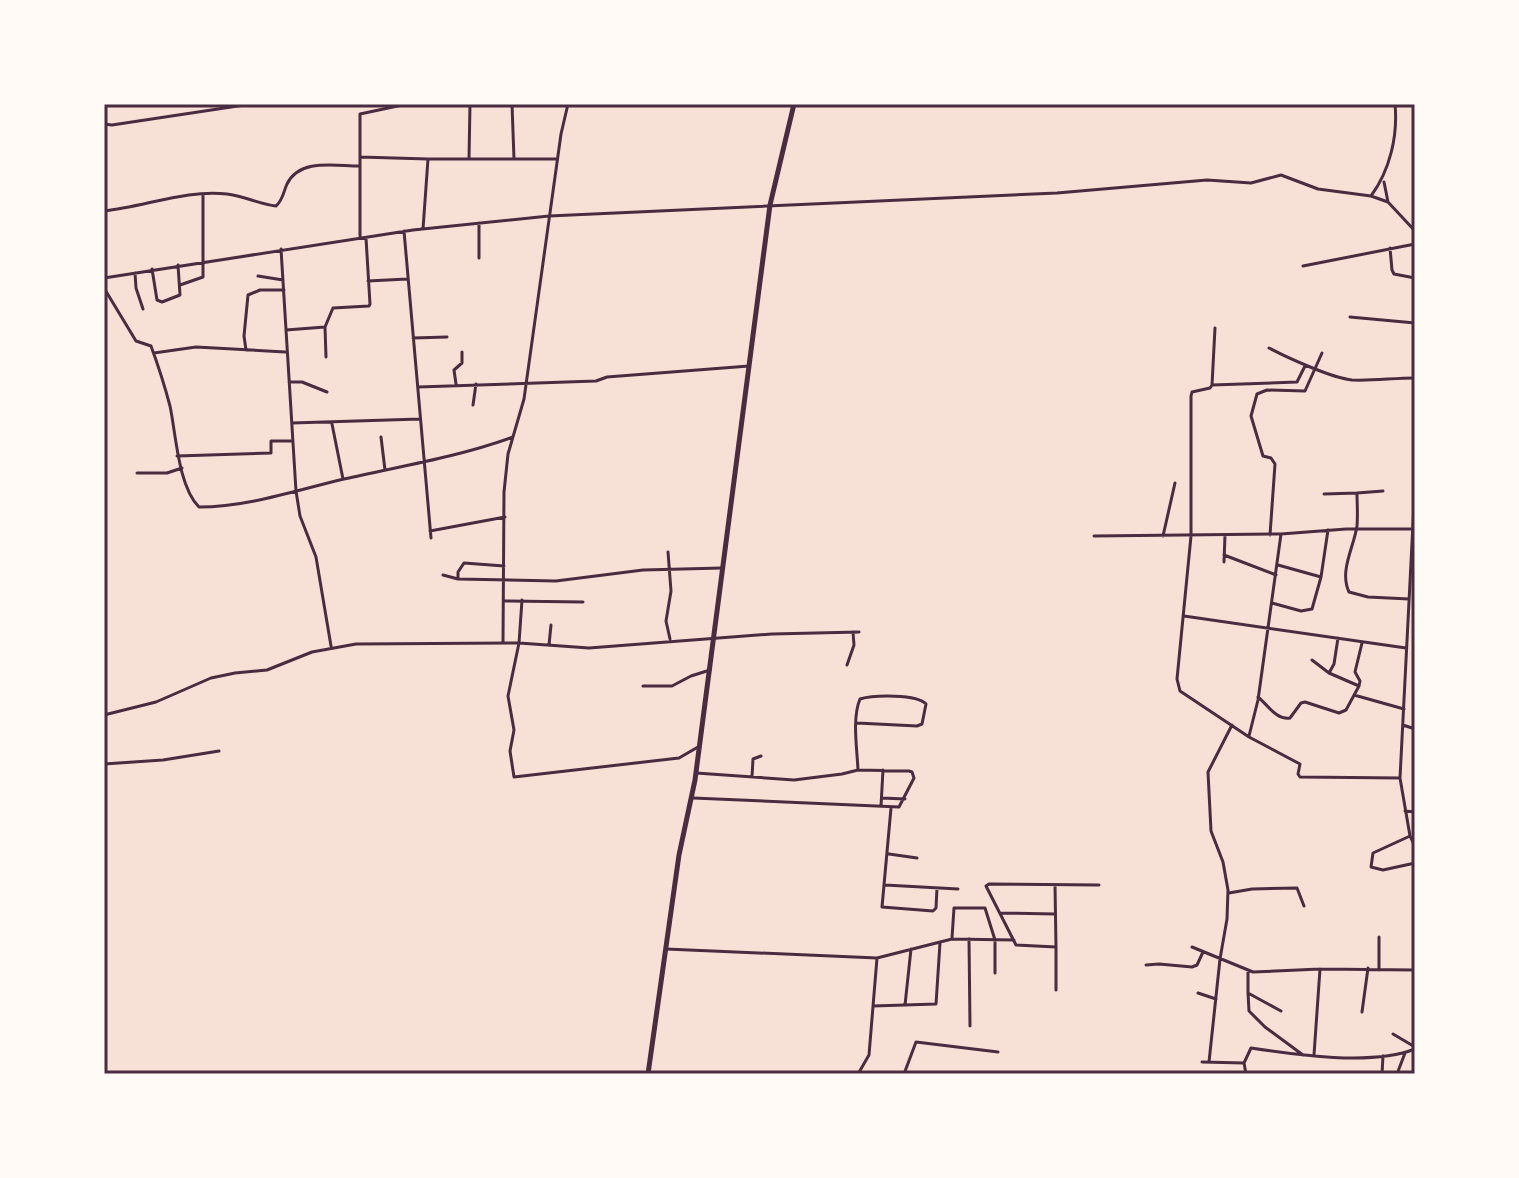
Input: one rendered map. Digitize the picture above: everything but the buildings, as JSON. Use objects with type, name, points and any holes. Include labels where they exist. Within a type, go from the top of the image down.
[{"type":"highway","points":[[648,1074],[679,855],[696,769],[710,670],[770,205],[794,104]]},
{"type":"street","points":[[104,124],[251,104]]},
{"type":"street","points":[[360,238],[360,114],[407,104]]},
{"type":"street","points":[[469,159],[470,104]]},
{"type":"street","points":[[512,104],[514,159]]},
{"type":"street","points":[[503,643],[506,467],[526,384],[557,159],[568,104]]},
{"type":"street","points":[[1371,196],[1383,180],[1395,138],[1395,104]]},
{"type":"street","points":[[360,157],[557,159]]},
{"type":"street","points":[[423,229],[428,159]]},
{"type":"street","points":[[104,211],[225,194],[276,206],[282,201],[287,183],[307,166],[359,166]]},
{"type":"street","points":[[104,278],[404,231],[549,216],[1057,193],[1207,180],[1251,183],[1281,175],[1318,189],[1371,196],[1388,202],[1415,231]]},
{"type":"street","points":[[1383,180],[1388,202]]},
{"type":"street","points":[[180,285],[203,277],[203,195]]},
{"type":"street","points":[[479,223],[479,258]]},
{"type":"street","points":[[404,231],[431,538]]},
{"type":"street","points":[[326,357],[325,327],[333,308],[369,306],[366,237]]},
{"type":"street","points":[[1303,266],[1415,244]]},
{"type":"street","points":[[1390,248],[1394,274],[1415,278]]},
{"type":"street","points":[[281,249],[296,491],[300,516],[316,557],[331,646]]},
{"type":"street","points":[[152,269],[159,302],[178,297],[178,265]]},
{"type":"street","points":[[135,273],[143,309]]},
{"type":"street","points":[[258,276],[283,280]]},
{"type":"street","points":[[368,281],[407,279]]},
{"type":"street","points":[[104,288],[136,341],[151,346],[169,404],[177,456],[199,507],[239,503],[423,463],[470,452],[513,437]]},
{"type":"street","points":[[246,350],[244,336],[248,295],[260,290],[284,290]]},
{"type":"street","points":[[1350,317],[1415,323]]},
{"type":"street","points":[[286,330],[325,327]]},
{"type":"street","points":[[1212,385],[1215,328]]},
{"type":"street","points":[[413,338],[447,337]]},
{"type":"street","points":[[154,353],[196,347],[287,353]]},
{"type":"street","points":[[1269,348],[1305,366],[1349,380],[1415,378]]},
{"type":"street","points":[[456,385],[454,370],[462,363],[462,352]]},
{"type":"street","points":[[1270,535],[1275,464],[1273,460],[1265,458],[1260,450],[1252,420],[1254,405],[1260,391],[1305,391],[1322,353]]},
{"type":"street","points":[[418,387],[596,381],[607,377],[749,366]]},
{"type":"street","points":[[1305,366],[1297,382],[1212,385],[1192,392],[1191,536],[1177,679],[1180,691],[1249,737],[1300,764],[1300,777],[1400,778]]},
{"type":"street","points":[[289,382],[302,382],[327,392]]},
{"type":"street","points":[[473,405],[476,384]]},
{"type":"street","points":[[292,423],[420,419]]},
{"type":"street","points":[[332,423],[343,479]]},
{"type":"street","points":[[381,437],[385,470]]},
{"type":"street","points":[[177,456],[271,453],[271,441],[292,441]]},
{"type":"street","points":[[137,473],[167,473],[182,468]]},
{"type":"street","points":[[1163,536],[1175,483]]},
{"type":"street","points":[[1415,484],[1400,778],[1410,836],[1415,846]]},
{"type":"street","points":[[1324,494],[1383,491]]},
{"type":"street","points":[[1357,493],[1357,528],[1349,552],[1346,587],[1349,592],[1368,597],[1410,599]]},
{"type":"street","points":[[430,531],[505,517]]},
{"type":"street","points":[[1094,536],[1270,535],[1357,528],[1412,529]]},
{"type":"street","points":[[1272,603],[1309,611],[1312,609],[1321,577],[1328,530]]},
{"type":"street","points":[[1249,737],[1269,628],[1281,534]]},
{"type":"street","points":[[1224,562],[1225,535]]},
{"type":"street","points":[[668,552],[671,591],[666,621],[670,641]]},
{"type":"street","points":[[1224,555],[1276,575]]},
{"type":"street","points":[[458,579],[459,567],[464,563],[505,566]]},
{"type":"street","points":[[1277,565],[1321,577]]},
{"type":"street","points":[[443,575],[458,579],[556,581],[643,570],[722,568]]},
{"type":"street","points":[[522,600],[519,643],[508,696],[514,730],[510,751],[515,778],[679,758],[698,747]]},
{"type":"street","points":[[505,601],[583,602]]},
{"type":"street","points":[[1184,616],[1408,648]]},
{"type":"street","points":[[1409,621],[1415,622]]},
{"type":"street","points":[[549,645],[551,625]]},
{"type":"street","points":[[847,665],[854,645],[853,632]]},
{"type":"street","points":[[104,715],[156,702],[211,678],[275,668],[331,646],[413,642],[519,643],[589,648],[714,638],[859,632]]},
{"type":"street","points":[[1329,673],[1339,638]]},
{"type":"street","points":[[1258,697],[1276,715],[1287,719],[1305,702],[1339,713],[1346,710],[1359,686],[1355,672],[1362,643]]},
{"type":"street","points":[[1312,660],[1329,673],[1359,686]]},
{"type":"street","points":[[643,686],[672,686],[710,670]]},
{"type":"street","points":[[1354,695],[1404,709]]},
{"type":"street","points":[[857,723],[922,724],[926,704],[918,697],[863,698],[858,702],[857,723],[858,770]]},
{"type":"street","points":[[1209,1062],[1228,893],[1223,862],[1211,831],[1208,772],[1232,725]]},
{"type":"street","points":[[1403,725],[1415,729]]},
{"type":"street","points":[[104,764],[163,760],[219,751]]},
{"type":"street","points":[[752,777],[753,759],[761,756]]},
{"type":"street","points":[[691,798],[891,808],[902,805],[914,778],[912,772],[858,770],[794,780],[696,769]]},
{"type":"street","points":[[881,807],[883,770]]},
{"type":"street","points":[[882,798],[905,799]]},
{"type":"street","points":[[891,808],[881,905],[885,908],[935,910],[937,888]]},
{"type":"street","points":[[1405,811],[1415,812]]},
{"type":"street","points":[[1410,836],[1373,853],[1371,867],[1383,870],[1415,863]]},
{"type":"street","points":[[888,854],[917,858]]},
{"type":"street","points":[[884,884],[958,889]]},
{"type":"street","points":[[1056,947],[1019,946],[986,889],[989,884],[1099,885]]},
{"type":"street","points":[[1055,885],[1056,990]]},
{"type":"street","points":[[1228,893],[1297,888],[1304,906]]},
{"type":"street","points":[[952,939],[954,908],[981,908],[987,913],[995,940],[995,973]]},
{"type":"street","points":[[1000,913],[1055,914]]},
{"type":"street","points":[[1379,937],[1379,970]]},
{"type":"street","points":[[666,949],[877,958],[952,939],[1014,940]]},
{"type":"street","points":[[969,939],[970,1026]]},
{"type":"street","points":[[873,1006],[936,1004],[940,942]]},
{"type":"street","points":[[1192,947],[1253,972],[1368,968],[1415,970]]},
{"type":"street","points":[[905,1005],[911,949]]},
{"type":"street","points":[[1146,965],[1192,967],[1197,965],[1203,952]]},
{"type":"street","points":[[858,1074],[869,1055],[877,958]]},
{"type":"street","points":[[1362,1012],[1368,968]]},
{"type":"street","points":[[1314,1055],[1320,969]]},
{"type":"street","points":[[1248,970],[1249,1011],[1303,1055]]},
{"type":"street","points":[[1198,993],[1216,999]]},
{"type":"street","points":[[1248,993],[1281,1011]]},
{"type":"street","points":[[1393,1034],[1415,1048]]},
{"type":"street","points":[[904,1074],[916,1042],[998,1052]]},
{"type":"street","points":[[1246,1074],[1244,1063],[1251,1048],[1303,1055],[1383,1056],[1405,1053],[1415,1048]]},
{"type":"street","points":[[1397,1074],[1405,1053]]},
{"type":"street","points":[[1382,1074],[1383,1056]]},
{"type":"street","points":[[1202,1062],[1244,1063]]}]
